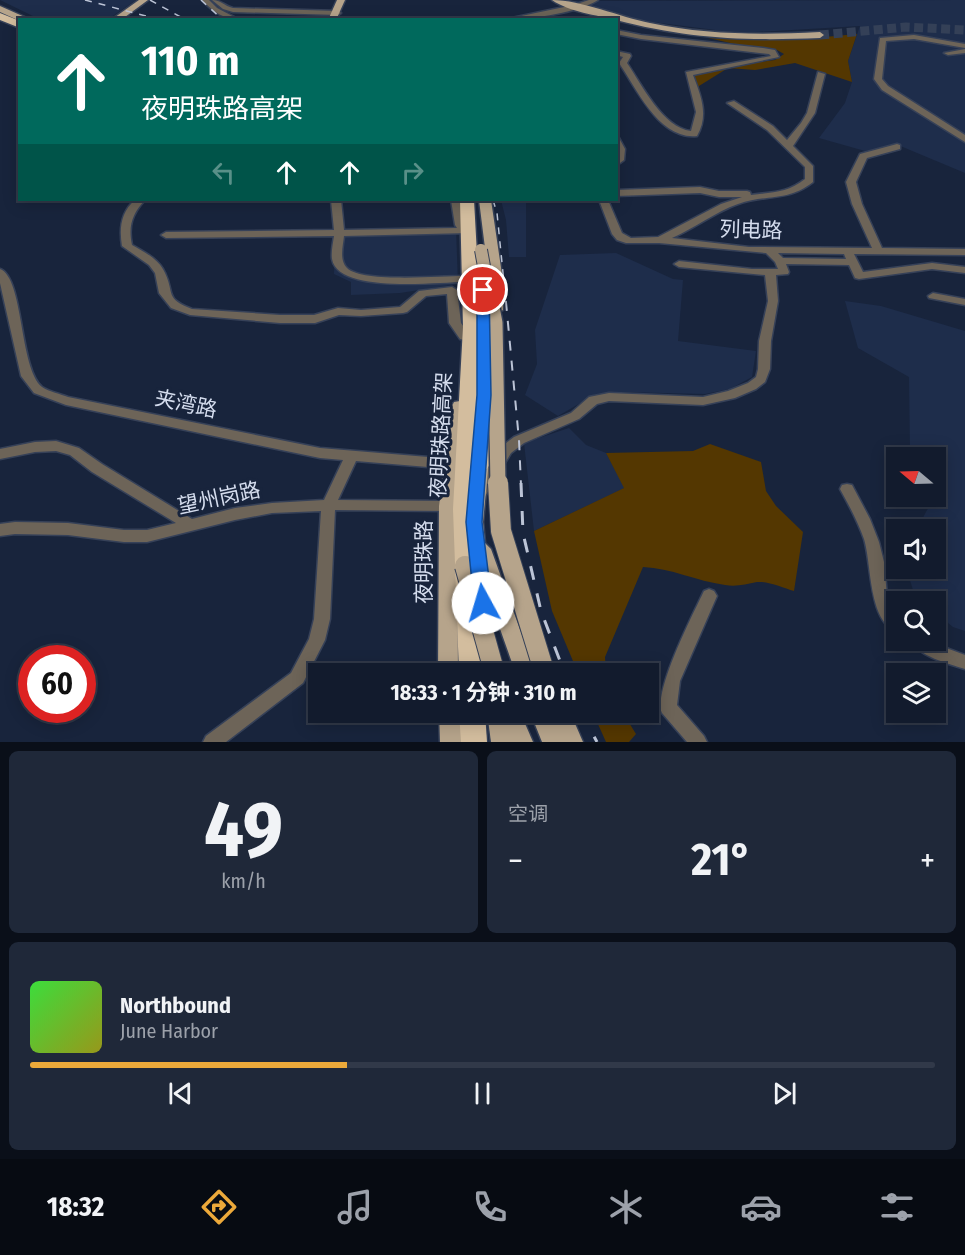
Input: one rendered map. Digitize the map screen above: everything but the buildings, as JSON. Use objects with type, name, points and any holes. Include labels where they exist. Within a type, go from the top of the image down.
[{"type":"highway","points":[[0,10],[18,18]]},
{"type":"highway","points":[[0,18],[18,26]]},
{"type":"highway","name":"夜明珠路高架","points":[[467,201],[472,327],[464,509],[470,663]]},
{"type":"highway","name":"夜明珠路高架","points":[[474,201],[481,250],[485,344],[480,464]]},
{"type":"highway","points":[[473,723],[474,742]]},
{"type":"main road","points":[[118,18],[144,0]]},
{"type":"main road","points":[[335,16],[343,0]]},
{"type":"main road","points":[[558,0],[615,18]]},
{"type":"main road","points":[[618,19],[638,25],[748,38],[820,34]]},
{"type":"main road","name":"夜明珠路","points":[[448,663],[448,506],[462,395],[464,336],[465,231],[462,201]]},
{"type":"main road","points":[[485,201],[497,288],[491,403],[476,497],[476,534],[496,607],[520,663]]},
{"type":"main road","points":[[481,250],[495,323],[498,496],[501,531],[542,663]]},
{"type":"main road","points":[[465,566],[491,663]]},
{"type":"main road","points":[[494,663],[496,607]]},
{"type":"main road","points":[[450,723],[451,742]]},
{"type":"main road","points":[[499,723],[502,742]]},
{"type":"main road","points":[[514,723],[522,742]]},
{"type":"main road","points":[[542,723],[549,742]]},
{"type":"main road","points":[[544,723],[553,742]]},
{"type":"main road","points":[[564,723],[572,742]]},
{"type":"street","points":[[205,0],[214,9],[233,18]]},
{"type":"street","points":[[215,0],[225,8],[233,10],[335,16]]},
{"type":"street","points":[[516,18],[578,7],[595,0]]},
{"type":"street","points":[[618,32],[763,50],[772,52],[776,57],[689,74],[697,97],[699,122],[694,134],[687,134],[671,127],[660,116],[623,63],[627,56],[618,54]]},
{"type":"street","points":[[965,46],[911,35],[884,40],[878,79],[885,88],[965,139]]},
{"type":"street","points":[[948,53],[965,51]]},
{"type":"street","points":[[788,147],[791,139],[805,124],[819,87],[821,74]]},
{"type":"street","points":[[659,240],[746,198],[783,196],[800,189],[810,180],[810,166],[770,128],[731,103]]},
{"type":"street","points":[[618,144],[621,149],[620,160]]},
{"type":"street","points":[[878,250],[857,204],[851,182],[863,156],[897,147]]},
{"type":"street","points":[[618,193],[700,190],[719,194],[753,194]]},
{"type":"street","points":[[139,201],[133,205],[127,216],[124,235],[127,246],[153,263],[160,273],[164,293],[175,306],[190,312],[280,320],[315,319],[338,311],[361,313],[403,310],[423,293],[447,289],[452,290],[455,323],[464,336]]},
{"type":"street","points":[[336,201],[339,233],[337,260],[342,269],[352,276],[381,280],[464,279]]},
{"type":"street","points":[[456,201],[460,225],[465,231]]},
{"type":"street","name":"列电路","points":[[604,201],[617,234],[621,238],[630,240],[659,240],[723,248],[768,250],[965,252]]},
{"type":"street","points":[[166,235],[465,231]]},
{"type":"street","points":[[679,264],[770,273],[783,272],[780,261],[768,250]]},
{"type":"street","points":[[847,250],[860,276],[932,266],[965,270]]},
{"type":"street","points":[[924,251],[932,266]]},
{"type":"street","points":[[780,261],[853,262]]},
{"type":"street","name":"夹湾路","points":[[0,272],[8,289],[27,376],[38,390],[66,401],[320,453],[452,464]]},
{"type":"street","points":[[476,497],[506,450],[519,440],[575,416],[593,400],[609,398],[703,401],[731,395],[753,386],[761,379],[764,369],[765,341],[773,301],[770,273]]},
{"type":"street","points":[[933,296],[965,302]]},
{"type":"street","points":[[0,454],[35,447],[56,446],[74,450],[98,468],[190,525]]},
{"type":"street","points":[[212,742],[297,678],[318,640],[322,619],[328,505],[352,456]]},
{"type":"street","points":[[847,489],[865,522],[875,552],[877,587],[886,611]]},
{"type":"street","name":"望州岗路","points":[[0,530],[68,529],[124,536],[147,536],[263,509],[328,505],[448,506]]},
{"type":"street","points":[[698,742],[668,707],[672,681],[709,597]]},
{"type":"street","points":[[934,651],[965,662]]},
{"type":"shaded area","points":[[0,0],[136,0],[110,18],[37,18]]},
{"type":"shaded area","points":[[965,0],[965,173],[898,145],[865,151],[819,138],[845,103],[852,82],[848,61],[860,26],[739,33],[636,20],[570,1]]},
{"type":"shaded area","points":[[857,34],[848,61],[852,82],[795,63],[755,70],[728,68],[699,86],[701,104],[695,103],[687,77],[714,68],[775,60],[784,54],[777,50],[708,38],[782,39]]},
{"type":"shaded area","points":[[501,201],[526,201],[526,257],[509,257],[506,220]]},
{"type":"shaded area","points":[[456,228],[458,284],[400,293],[351,295],[351,282],[334,274],[335,230]]},
{"type":"shaded area","points":[[616,253],[673,279],[683,280],[678,341],[756,351],[752,377],[730,389],[705,394],[619,392],[596,394],[558,416],[525,395],[537,364],[535,330],[560,255]]},
{"type":"shaded area","points":[[845,301],[881,306],[965,331],[965,631],[953,627],[946,621],[946,591],[914,591],[910,579],[946,579],[946,519],[922,519],[930,507],[946,507],[946,447],[910,447],[909,377],[858,348]]},
{"type":"shaded area","points":[[569,428],[586,445],[606,453],[625,488],[534,531],[524,443]]},
{"type":"shaded area","points":[[710,444],[761,462],[766,491],[776,506],[803,532],[794,591],[761,582],[725,585],[643,567],[605,657],[605,663],[574,663],[552,611],[534,531],[624,488],[606,453],[693,451]]},
{"type":"shaded area","points":[[597,723],[629,723],[636,734],[629,742],[606,742]]},
{"type":"tunnel","points":[[820,35],[906,27],[965,30]]},
{"type":"railway","points":[[85,0],[153,18]]},
{"type":"railway","points":[[150,0],[182,18]]},
{"type":"railway","points":[[201,0],[221,18]]},
{"type":"railway","points":[[493,201],[497,213],[504,283]]},
{"type":"railway","points":[[504,281],[521,485]]},
{"type":"railway","points":[[521,483],[523,533],[541,611],[561,663]]},
{"type":"railway","points":[[587,723],[597,742]]},
{"type":"route","points":[[483,290],[484,395],[474,522],[483,603]]}]
